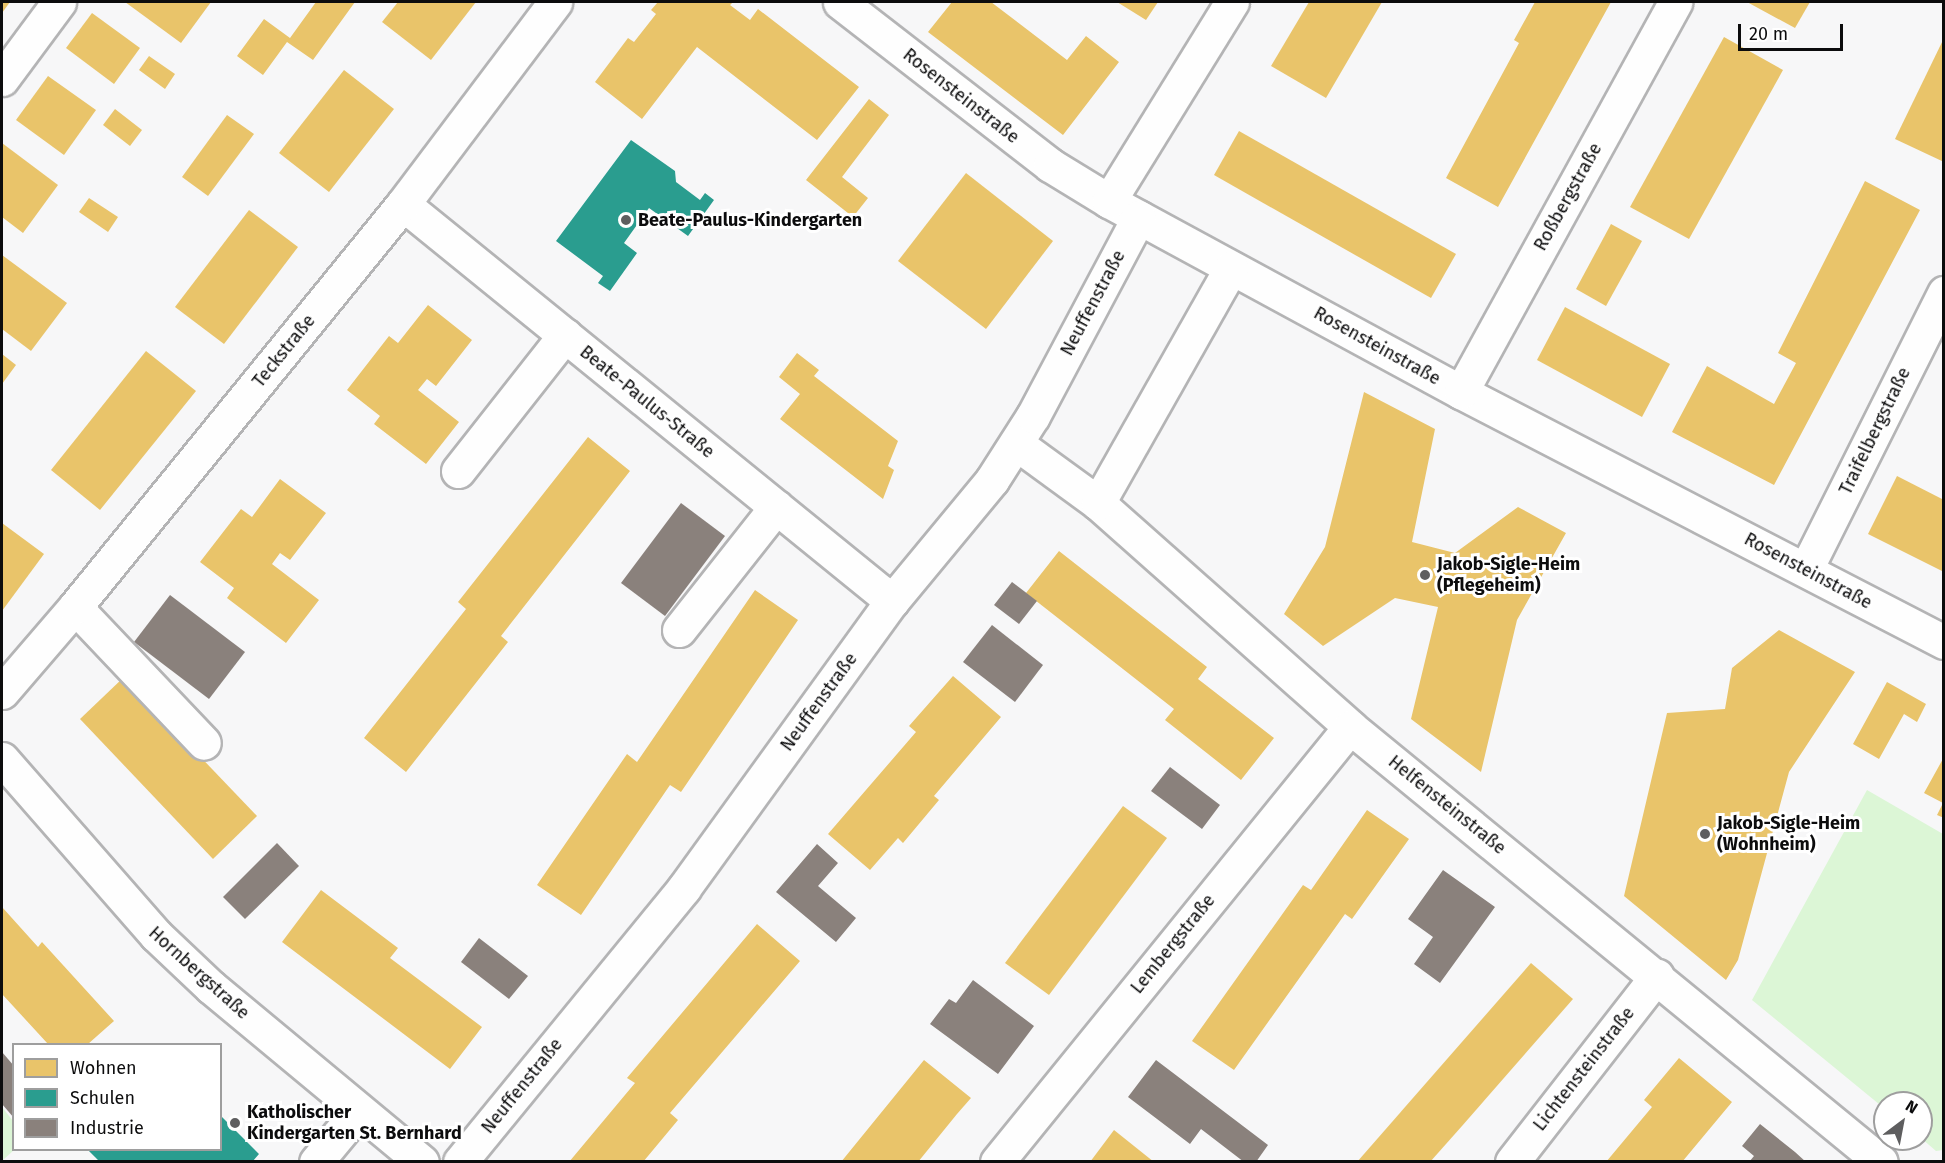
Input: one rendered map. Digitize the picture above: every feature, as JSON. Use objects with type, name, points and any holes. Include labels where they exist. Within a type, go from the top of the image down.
[{"type":"street","points":[[2,79],[59,2]]},
{"type":"street","name":"Teckstraße","points":[[2,692],[75,607],[403,204],[555,2]]},
{"type":"street","name":"Rosensteinstraße","points":[[840,2],[1050,165],[1109,201],[1461,392],[1944,642]]},
{"type":"street","points":[[1109,201],[1232,2]]},
{"type":"street","name":"Roßbergstraße","points":[[1461,392],[1675,2]]},
{"type":"street","name":"Beate-Paulus-Straße","points":[[403,204],[892,601]]},
{"type":"street","name":"Neuffenstraße","points":[[460,1161],[684,888],[892,601],[992,480],[1017,444],[1139,217]]},
{"type":"street","points":[[1098,503],[1231,268]]},
{"type":"street","name":"Traifelbergstraße","points":[[1806,569],[1944,293]]},
{"type":"street","points":[[458,471],[565,335]]},
{"type":"street","name":"Helfensteinstraße","points":[[1017,444],[1098,503],[1350,727],[1881,1161]]},
{"type":"street","points":[[679,630],[776,507]]},
{"type":"street","points":[[75,607],[204,743]]},
{"type":"street","name":"Lembergstraße","points":[[997,1161],[1350,727]]},
{"type":"street","name":"Hornbergstraße","points":[[2,759],[156,935],[211,987],[422,1161]]},
{"type":"street","name":"Lichtensteinstraße","points":[[1512,1161],[1657,976]]},
{"type":"street","points":[[316,1161],[358,1110]]},
{"type":"green space","points":[[1867,790],[1943,834],[1943,1150],[1936,1151],[1933,1148],[1933,1091],[1873,1091],[1873,1099],[1752,1000]]},
{"type":"green space","points":[[2,1107],[12,1120],[13,1151],[2,1161]]},
{"type":"building: Wohnen","points":[[2,2],[10,2],[2,13]]},
{"type":"building: Wohnen","points":[[125,2],[211,2],[181,43]]},
{"type":"building: Wohnen","points":[[316,2],[355,2],[313,60],[287,42],[263,75],[237,56],[264,19],[290,38]]},
{"type":"building: Wohnen","points":[[398,2],[476,2],[431,60],[382,22]]},
{"type":"building: Wohnen","points":[[658,2],[733,2],[730,5],[750,20],[758,9],[859,87],[817,140],[697,47],[642,119],[595,82],[628,38],[634,42],[656,14],[651,10]]},
{"type":"building: Wohnen","points":[[952,2],[991,2],[1067,60],[1086,36],[1119,62],[1063,135],[928,32]]},
{"type":"building: Wohnen","points":[[1117,2],[1158,2],[1146,20]]},
{"type":"building: Wohnen","points":[[1309,2],[1382,2],[1326,98],[1271,66]]},
{"type":"building: Wohnen","points":[[1535,2],[1611,2],[1498,207],[1446,178],[1519,43],[1514,40]]},
{"type":"building: Wohnen","points":[[1747,2],[1810,2],[1795,28]]},
{"type":"building: Wohnen","points":[[92,13],[140,48],[114,84],[66,48]]},
{"type":"building: Wohnen","points":[[1724,37],[1783,70],[1689,239],[1630,207]]},
{"type":"building: Wohnen","points":[[1944,38],[1944,162],[1895,139]]},
{"type":"building: Wohnen","points":[[149,56],[175,74],[165,89],[139,70]]},
{"type":"building: Wohnen","points":[[344,70],[394,109],[329,192],[279,153]]},
{"type":"building: Wohnen","points":[[48,76],[96,110],[64,155],[16,120]]},
{"type":"building: Wohnen","points":[[869,99],[889,115],[842,177],[868,198],[853,217],[806,180]]},
{"type":"building: Wohnen","points":[[115,109],[142,130],[130,146],[103,125]]},
{"type":"building: Wohnen","points":[[227,115],[254,134],[208,196],[182,177]]},
{"type":"building: Wohnen","points":[[1239,131],[1456,254],[1431,298],[1214,175]]},
{"type":"building: Wohnen","points":[[2,143],[58,185],[23,233],[2,217]]},
{"type":"building: Wohnen","points":[[966,173],[1053,241],[986,329],[898,261]]},
{"type":"building: Wohnen","points":[[1865,181],[1920,210],[1774,485],[1672,432],[1707,366],[1774,404],[1796,363],[1778,353]]},
{"type":"building: Wohnen","points":[[89,198],[118,217],[108,232],[79,212]]},
{"type":"building: Wohnen","points":[[249,210],[298,247],[224,344],[175,307]]},
{"type":"building: Wohnen","points":[[1611,224],[1642,241],[1606,306],[1576,289]]},
{"type":"building: Wohnen","points":[[2,255],[67,303],[31,351],[2,329]]},
{"type":"building: Wohnen","points":[[428,305],[472,340],[436,386],[427,379],[418,390],[459,422],[426,464],[374,424],[380,416],[347,390],[389,336],[398,343]]},
{"type":"building: Wohnen","points":[[1565,307],[1670,364],[1642,417],[1537,360]]},
{"type":"building: Wohnen","points":[[146,351],[196,391],[100,510],[51,470]]},
{"type":"building: Wohnen","points":[[797,353],[819,370],[814,376],[898,441],[888,466],[894,470],[883,499],[780,419],[800,394],[779,377]]},
{"type":"building: Wohnen","points":[[2,354],[16,365],[2,384]]},
{"type":"building: Wohnen","name":"Jakob-Sigle-Heim (Pflegeheim)","points":[[1364,392],[1435,429],[1412,542],[1455,553],[1518,507],[1566,533],[1517,620],[1481,772],[1411,719],[1438,607],[1395,598],[1323,646],[1284,614],[1325,547]]},
{"type":"building: Wohnen","points":[[588,437],[630,471],[501,636],[508,642],[406,772],[364,738],[466,609],[458,602]]},
{"type":"building: Wohnen","points":[[1897,476],[1944,500],[1944,572],[1868,534]]},
{"type":"building: Wohnen","points":[[280,479],[326,513],[290,560],[280,553],[272,564],[319,600],[286,643],[227,598],[234,588],[200,562],[241,509],[252,517]]},
{"type":"building: Wohnen","points":[[2,523],[44,554],[2,611]]},
{"type":"building: Wohnen","points":[[1059,551],[1207,667],[1198,679],[1274,738],[1241,780],[1165,720],[1174,709],[1026,593]]},
{"type":"building: Wohnen","points":[[755,590],[798,620],[681,792],[670,785],[581,915],[537,885],[627,754],[637,762]]},
{"type":"building: Wohnen","name":"Jakob-Sigle-Heim (Wohnheim)","points":[[1779,630],[1855,672],[1789,772],[1738,960],[1726,980],[1624,896],[1667,713],[1725,709],[1732,668]]},
{"type":"building: Wohnen","points":[[953,676],[1001,717],[934,796],[939,800],[903,843],[898,838],[870,870],[828,834],[916,732],[909,726]]},
{"type":"building: Wohnen","points":[[124,677],[257,816],[213,859],[80,719]]},
{"type":"building: Wohnen","points":[[1887,682],[1926,704],[1917,722],[1904,714],[1879,759],[1853,744]]},
{"type":"building: Wohnen","points":[[1944,757],[1944,818],[1937,815],[1943,803],[1924,793]]},
{"type":"building: Wohnen","points":[[1123,806],[1167,838],[1049,995],[1005,963]]},
{"type":"building: Wohnen","points":[[1367,810],[1409,839],[1352,919],[1345,914],[1234,1070],[1192,1041],[1303,885],[1311,890]]},
{"type":"building: Wohnen","points":[[321,890],[398,948],[390,958],[482,1027],[450,1069],[282,942]]},
{"type":"building: Wohnen","points":[[2,907],[38,947],[42,942],[114,1021],[89,1043],[47,1043],[2,994]]},
{"type":"building: Wohnen","points":[[757,924],[800,961],[670,1113],[678,1120],[643,1162],[569,1162],[635,1083],[627,1078]]},
{"type":"building: Wohnen","points":[[1531,963],[1573,999],[1462,1126],[1430,1162],[1357,1162]]},
{"type":"building: Wohnen","points":[[1679,1058],[1732,1102],[1682,1162],[1606,1162],[1652,1107],[1644,1100]]},
{"type":"building: Wohnen","points":[[924,1060],[971,1098],[918,1162],[841,1162]]},
{"type":"building: Wohnen","points":[[1114,1130],[1154,1162],[1090,1162]]},
{"type":"building: Schulen","points":[[631,140],[675,171],[676,182],[700,200],[705,193],[714,200],[688,236],[649,208],[624,243],[637,253],[610,291],[598,283],[603,276],[556,241]]},
{"type":"building: Schulen","points":[[222,1117],[259,1154],[252,1162],[100,1162],[89,1151],[222,1151]]},
{"type":"building: Industrie","points":[[681,503],[725,536],[665,616],[621,583]]},
{"type":"building: Industrie","points":[[1012,582],[1037,601],[1019,624],[994,605]]},
{"type":"building: Industrie","points":[[170,595],[245,652],[209,699],[134,642]]},
{"type":"building: Industrie","points":[[992,625],[1043,665],[1015,702],[963,662]]},
{"type":"building: Industrie","points":[[1170,767],[1220,805],[1202,829],[1151,791]]},
{"type":"building: Industrie","points":[[277,843],[299,866],[245,919],[223,897]]},
{"type":"building: Industrie","points":[[817,844],[838,863],[818,886],[856,918],[836,942],[776,892]]},
{"type":"building: Industrie","points":[[1443,870],[1495,907],[1440,983],[1414,964],[1433,937],[1408,919]]},
{"type":"building: Industrie","points":[[479,938],[528,976],[509,999],[461,962]]},
{"type":"building: Industrie","points":[[973,980],[1034,1026],[998,1074],[930,1024],[949,999],[956,1003]]},
{"type":"building: Industrie","points":[[2,1052],[12,1064],[12,1116],[2,1104]]},
{"type":"building: Industrie","points":[[1156,1060],[1268,1145],[1256,1162],[1244,1162],[1201,1129],[1190,1144],[1128,1097]]},
{"type":"building: Industrie","points":[[1760,1124],[1806,1162],[1749,1162],[1754,1156],[1742,1146]]},
{"type":"place","name":"Beate-Paulus-Kindergarten","points":[[626,220]]},
{"type":"place","name":"Jakob-Sigle-Heim (Pflegeheim)","points":[[1425,575]]},
{"type":"place","name":"Jakob-Sigle-Heim (Wohnheim)","points":[[1705,834]]},
{"type":"place","name":"Katholischer Kindergarten St. Bernhard","points":[[235,1123]]}]
